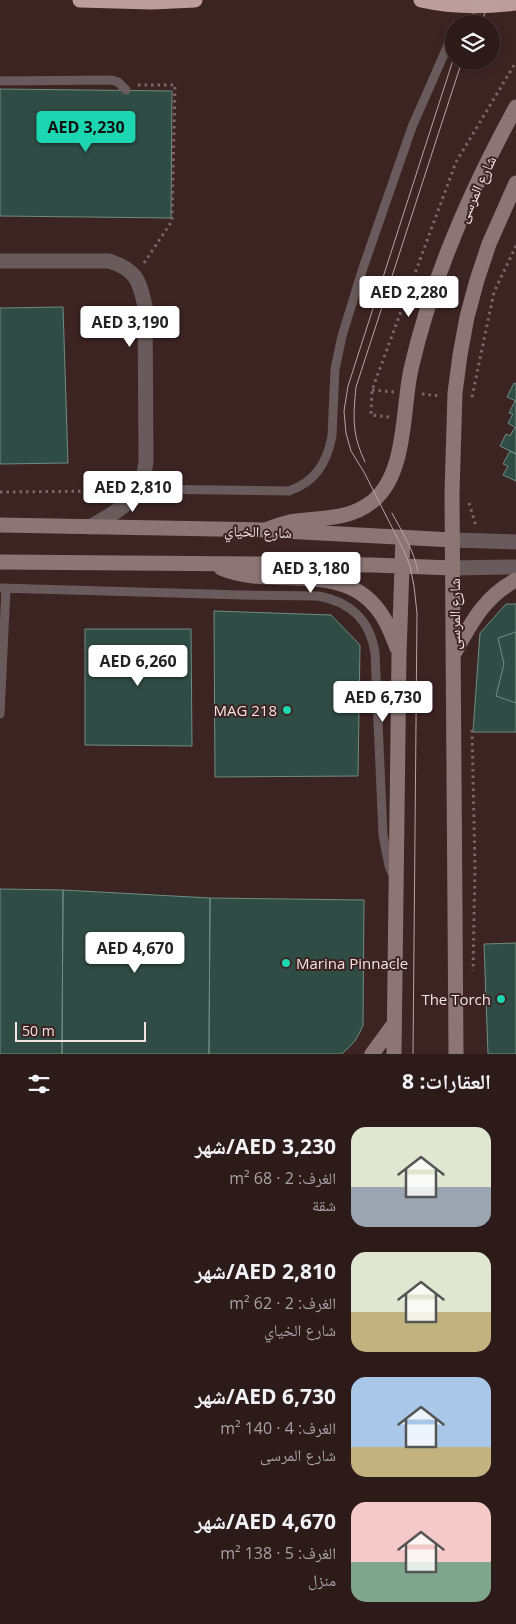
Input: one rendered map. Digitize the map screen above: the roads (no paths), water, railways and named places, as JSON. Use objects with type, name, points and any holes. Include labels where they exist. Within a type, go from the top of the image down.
[{"type":"highway","points":[[80,0],[144,2],[195,0]]},
{"type":"highway","points":[[421,0],[458,5],[486,6],[516,3]]},
{"type":"main road","name":"شارع المرسى","points":[[265,530],[289,523],[335,518],[352,514],[373,501],[382,493],[389,482],[398,460],[411,372],[420,334],[439,274],[468,205],[516,106]]},
{"type":"main road","name":"شارع المرسى","points":[[456,1054],[452,446],[455,393],[467,317],[477,280],[489,244],[516,183]]},
{"type":"main road","name":"شارع الخياي","points":[[0,525],[265,530],[453,540]]},
{"type":"main road","points":[[394,1054],[399,655],[404,537]]},
{"type":"main road","points":[[0,562],[453,568]]},
{"type":"main road","points":[[210,564],[241,575],[326,579],[349,586],[369,599],[380,612],[389,627],[399,655]]},
{"type":"main road","points":[[454,654],[481,608],[495,594],[516,580]]},
{"type":"main road","points":[[372,1054],[394,1024]]},
{"type":"street","points":[[0,261],[109,261],[123,266],[135,276],[141,291],[145,306],[146,461],[144,475],[140,489],[132,500],[120,510],[90,527]]},
{"type":"street","name":"شارع الخياي","points":[[453,540],[516,542]]},
{"type":"street","points":[[453,568],[516,567]]},
{"type":"lane","points":[[140,489],[289,491],[307,483],[320,468],[330,447],[332,436],[335,378],[342,336],[363,268],[412,127],[445,52]]},
{"type":"lane","points":[[0,81],[112,80],[124,88]]},
{"type":"lane","points":[[0,708],[3,588],[242,596],[318,596],[338,601],[361,618],[371,635],[376,654],[383,835],[389,866],[396,881]]},
{"type":"tram line","points":[[473,15],[480,0]]},
{"type":"tram line","points":[[484,15],[491,0]]},
{"type":"tram line","points":[[413,1054],[417,613],[410,566],[364,472],[351,451],[346,433],[344,411],[348,386],[450,70]]},
{"type":"tram line","points":[[365,462],[354,426],[356,387],[459,70]]},
{"type":"tram line","points":[[392,513],[411,549],[418,572]]},
{"type":"place","name":"MAG 218","points":[[287,710]]},
{"type":"place","name":"Marina Pinnacle","points":[[286,963]]},
{"type":"place","name":"The Torch","points":[[501,999]]}]
